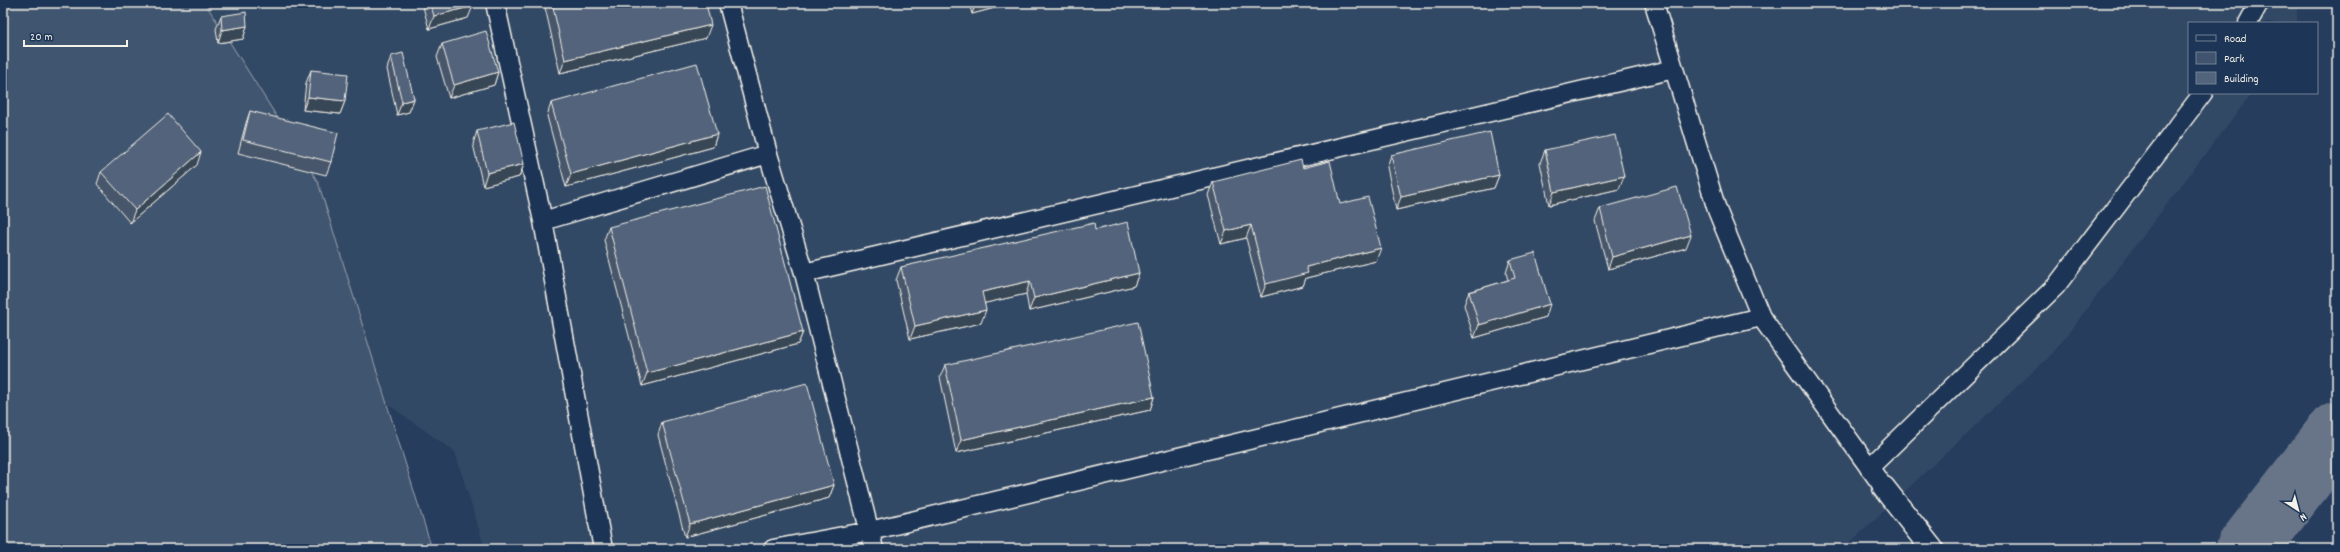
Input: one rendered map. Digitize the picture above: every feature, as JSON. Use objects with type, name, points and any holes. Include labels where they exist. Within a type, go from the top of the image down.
[{"type":"street","points":[[1884,488],[1932,549]]},
{"type":"lane","points":[[495,3],[543,221],[603,549]]},
{"type":"lane","points":[[728,3],[768,154],[804,273],[874,549]]},
{"type":"lane","points":[[1654,3],[1717,210],[1761,317],[1884,488]]},
{"type":"lane","points":[[2249,22],[2259,3]]},
{"type":"lane","points":[[804,273],[1674,69]]},
{"type":"lane","points":[[1869,468],[2056,286],[2202,94]]},
{"type":"lane","points":[[543,221],[768,154]]},
{"type":"lane","points":[[773,549],[870,531],[1761,317]]},
{"type":"shaded area","points":[[3,3],[2297,3],[2297,22],[2188,22],[2188,94],[2251,94],[2053,353],[1843,549],[485,549],[455,452],[3,131]]},
{"type":"green space","points":[[3,3],[205,3],[318,182],[432,549],[3,549]]},
{"type":"building","points":[[430,3],[472,3],[473,6],[434,16]]},
{"type":"building","points":[[552,3],[706,3],[711,25],[565,60]]},
{"type":"building","points":[[246,12],[247,26],[222,30],[221,16]]},
{"type":"building","points":[[486,31],[498,72],[454,85],[442,44]]},
{"type":"building","points":[[403,53],[414,99],[402,102],[391,56]]},
{"type":"building","points":[[697,63],[717,134],[571,174],[551,103]]},
{"type":"building","points":[[311,70],[348,74],[345,101],[308,97]]},
{"type":"building","points":[[250,111],[338,133],[331,162],[243,140]]},
{"type":"building","points":[[168,114],[201,152],[135,210],[101,172]]},
{"type":"building","points":[[514,122],[524,164],[487,173],[477,131]]},
{"type":"building","points":[[1490,132],[1499,175],[1401,197],[1391,155]]},
{"type":"building","points":[[1615,135],[1624,176],[1554,192],[1545,150]]},
{"type":"building","points":[[1301,160],[1303,168],[1330,161],[1340,204],[1368,197],[1381,248],[1306,267],[1308,273],[1266,284],[1251,225],[1226,231],[1213,182]]},
{"type":"building","points":[[765,186],[803,332],[647,373],[609,227]]},
{"type":"building","points":[[1677,187],[1691,235],[1612,257],[1600,208]]},
{"type":"building","points":[[1128,222],[1139,273],[1034,298],[1030,281],[982,292],[986,310],[915,326],[901,267],[1094,223],[1095,230]]},
{"type":"building","points":[[1535,253],[1550,304],[1479,325],[1469,292],[1515,278],[1510,260]]},
{"type":"building","points":[[1138,322],[1154,397],[961,440],[945,365]]},
{"type":"building","points":[[807,383],[834,485],[690,524],[662,422]]},
{"type":"waterway","points":[[2247,549],[2337,433]]}]
